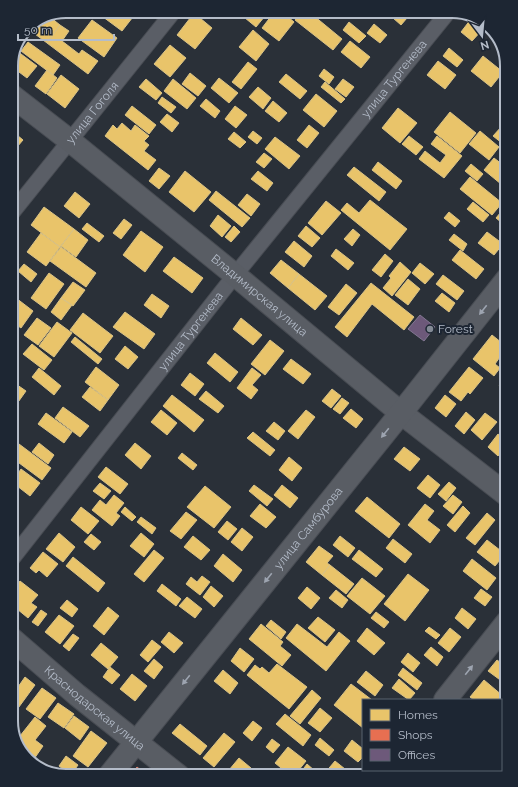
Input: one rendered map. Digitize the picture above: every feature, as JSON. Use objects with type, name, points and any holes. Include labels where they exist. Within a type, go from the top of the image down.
[{"type":"street","name":"улица Гоголя","points":[[18,205],[168,18]]},
{"type":"street","name":"улица Тургенева","points":[[18,551],[235,275],[443,18]]},
{"type":"street","name":"Владимирская улица","points":[[18,100],[235,275],[401,413],[500,490]]},
{"type":"street","name":"улица Самбурова","points":[[115,769],[500,288]]},
{"type":"street","points":[[446,699],[500,631]]},
{"type":"street","name":"Краснодарская улица","points":[[18,644],[77,695],[170,769]]},
{"type":"building: Homes","points":[[104,18],[132,18],[122,31]]},
{"type":"building: Homes","points":[[190,18],[200,18],[212,28],[195,49],[177,35]]},
{"type":"building: Homes","points":[[245,18],[263,18],[256,27]]},
{"type":"building: Homes","points":[[270,18],[289,18],[294,22],[279,41],[262,28]]},
{"type":"building: Homes","points":[[297,18],[316,18],[342,39],[333,50],[295,20]]},
{"type":"building: Homes","points":[[393,18],[407,18],[401,25]]},
{"type":"building: Homes","points":[[54,20],[60,25],[47,43],[32,32],[39,26]]},
{"type":"building: Homes","points":[[92,20],[117,38],[104,57],[78,38]]},
{"type":"building: Homes","points":[[349,22],[366,36],[359,43],[343,30]]},
{"type":"building: Homes","points":[[469,22],[476,24],[483,29],[472,41],[461,32]]},
{"type":"building: Homes","points":[[374,24],[387,35],[380,43],[367,33]]},
{"type":"building: Homes","points":[[60,25],[69,31],[62,41],[79,54],[82,50],[98,61],[88,74],[47,43]]},
{"type":"building: Homes","points":[[253,30],[269,44],[256,61],[239,47]]},
{"type":"building: Homes","points":[[350,41],[370,57],[361,68],[341,52]]},
{"type":"building: Homes","points":[[28,42],[60,65],[53,75],[21,51]]},
{"type":"building: Homes","points":[[170,45],[186,58],[170,77],[154,64]]},
{"type":"building: Homes","points":[[449,48],[463,60],[457,67],[443,56]]},
{"type":"building: Homes","points":[[20,53],[37,66],[27,78],[18,71]]},
{"type":"building: Homes","points":[[483,56],[500,70],[500,76],[491,87],[471,71]]},
{"type":"building: Homes","points":[[438,61],[456,75],[445,89],[427,75]]},
{"type":"building: Homes","points":[[248,62],[257,69],[241,89],[232,82]]},
{"type":"building: Homes","points":[[324,69],[334,77],[329,84],[319,76]]},
{"type":"building: Homes","points":[[47,70],[57,78],[46,94],[35,86]]},
{"type":"building: Homes","points":[[190,73],[206,86],[198,96],[182,84]]},
{"type":"building: Homes","points":[[286,74],[307,91],[300,99],[279,82]]},
{"type":"building: Homes","points":[[61,75],[79,89],[65,108],[47,94]]},
{"type":"building: Homes","points":[[219,78],[238,93],[229,103],[211,88]]},
{"type":"building: Homes","points":[[146,79],[162,93],[156,100],[139,87]]},
{"type":"building: Homes","points":[[173,79],[196,98],[187,109],[164,91]]},
{"type":"building: Homes","points":[[343,79],[354,87],[346,97],[335,89]]},
{"type":"building: Homes","points":[[325,82],[345,99],[341,103],[321,87]]},
{"type":"building: Homes","points":[[258,87],[271,98],[263,109],[249,97]]},
{"type":"building: Homes","points":[[316,94],[337,111],[324,127],[303,110]]},
{"type":"building: Homes","points":[[162,97],[176,107],[171,113],[158,103]]},
{"type":"building: Homes","points":[[206,99],[220,111],[215,118],[200,106]]},
{"type":"building: Homes","points":[[273,101],[287,113],[279,122],[265,111]]},
{"type":"building: Homes","points":[[132,106],[156,125],[149,134],[125,115]]},
{"type":"building: Homes","points":[[235,106],[247,115],[236,128],[225,119]]},
{"type":"building: Homes","points":[[398,108],[417,123],[400,143],[382,128]]},
{"type":"building: Homes","points":[[450,112],[476,133],[460,153],[434,132]]},
{"type":"building: Homes","points":[[167,114],[179,123],[172,132],[160,122]]},
{"type":"building: Homes","points":[[122,123],[131,131],[135,125],[149,136],[144,141],[149,145],[144,151],[156,160],[148,170],[105,136],[113,125],[117,129]]},
{"type":"building: Homes","points":[[309,125],[319,133],[307,148],[297,140]]},
{"type":"building: Homes","points":[[500,128],[500,142],[493,136]]},
{"type":"building: Homes","points":[[253,131],[262,138],[257,144],[248,137]]},
{"type":"building: Homes","points":[[480,131],[499,147],[489,160],[469,144]]},
{"type":"building: Homes","points":[[234,132],[246,142],[240,148],[228,139]]},
{"type":"building: Homes","points":[[18,136],[23,140],[18,146]]},
{"type":"building: Homes","points":[[409,136],[423,147],[416,155],[402,144]]},
{"type":"building: Homes","points":[[437,136],[462,156],[444,178],[419,159],[425,151],[440,163],[446,155],[431,144]]},
{"type":"building: Homes","points":[[275,137],[300,156],[289,169],[265,149]]},
{"type":"building: Homes","points":[[264,153],[272,159],[264,168],[256,162]]},
{"type":"building: Homes","points":[[494,158],[500,163],[500,183],[484,170]]},
{"type":"building: Homes","points":[[378,162],[402,181],[396,189],[372,170]]},
{"type":"building: Homes","points":[[471,164],[483,174],[477,181],[465,171]]},
{"type":"building: Homes","points":[[354,167],[386,192],[379,201],[347,175]]},
{"type":"building: Homes","points":[[159,168],[170,176],[159,189],[149,181]]},
{"type":"building: Homes","points":[[185,171],[211,192],[194,212],[169,192]]},
{"type":"building: Homes","points":[[258,171],[273,183],[267,191],[251,179]]},
{"type":"building: Homes","points":[[470,177],[500,201],[500,205],[492,215],[460,189]]},
{"type":"building: Homes","points":[[216,191],[250,218],[242,227],[209,200]]},
{"type":"building: Homes","points":[[75,192],[90,204],[79,218],[64,206]]},
{"type":"building: Homes","points":[[247,194],[260,204],[251,216],[238,205]]},
{"type":"building: Homes","points":[[370,200],[407,229],[390,250],[341,210],[347,203],[359,213]]},
{"type":"building: Homes","points":[[326,201],[341,213],[322,235],[308,223]]},
{"type":"building: Homes","points":[[473,202],[489,215],[483,222],[467,209]]},
{"type":"building: Homes","points":[[44,207],[74,229],[60,247],[31,225]]},
{"type":"building: Homes","points":[[449,212],[460,221],[455,227],[444,218]]},
{"type":"building: Homes","points":[[500,213],[500,221],[496,218]]},
{"type":"building: Homes","points":[[218,215],[231,226],[222,237],[210,226]]},
{"type":"building: Homes","points":[[124,219],[132,225],[121,239],[113,233]]},
{"type":"building: Homes","points":[[87,223],[104,236],[99,242],[82,229]]},
{"type":"building: Homes","points":[[234,226],[240,232],[231,242],[225,237]]},
{"type":"building: Homes","points":[[306,226],[320,238],[312,247],[298,236]]},
{"type":"building: Homes","points":[[74,229],[88,240],[76,257],[61,246]]},
{"type":"building: Homes","points":[[353,229],[360,235],[352,246],[344,239]]},
{"type":"building: Homes","points":[[141,231],[163,247],[145,272],[123,255]]},
{"type":"building: Homes","points":[[487,232],[500,242],[500,248],[494,255],[478,243]]},
{"type":"building: Homes","points":[[41,233],[60,247],[46,266],[27,252]]},
{"type":"building: Homes","points":[[454,234],[467,244],[463,251],[449,240]]},
{"type":"building: Homes","points":[[294,241],[312,256],[304,267],[285,252]]},
{"type":"building: Homes","points":[[61,247],[96,273],[86,287],[50,261]]},
{"type":"building: Homes","points":[[336,249],[354,263],[348,270],[331,256]]},
{"type":"building: Homes","points":[[460,250],[484,269],[476,279],[452,260]]},
{"type":"building: Homes","points":[[385,254],[393,261],[381,277],[372,270]]},
{"type":"building: Homes","points":[[174,257],[203,278],[192,293],[163,271]]},
{"type":"building: Homes","points":[[281,260],[299,274],[288,288],[270,273]]},
{"type":"building: Homes","points":[[400,262],[411,272],[392,296],[383,288],[391,278],[389,276]]},
{"type":"building: Homes","points":[[420,263],[434,274],[425,284],[412,273]]},
{"type":"building: Homes","points":[[24,264],[37,274],[31,282],[18,271]]},
{"type":"building: Homes","points":[[49,273],[64,284],[46,309],[31,298]]},
{"type":"building: Homes","points":[[299,274],[327,296],[315,310],[288,288]]},
{"type":"building: Homes","points":[[443,275],[464,291],[457,300],[436,284]]},
{"type":"building: Homes","points":[[408,279],[420,289],[408,305],[395,295]]},
{"type":"building: Homes","points":[[73,282],[85,290],[73,306],[61,298]]},
{"type":"building: Homes","points":[[371,283],[414,317],[404,330],[372,304],[347,337],[335,327]]},
{"type":"building: Homes","points":[[346,284],[357,293],[339,315],[328,307]]},
{"type":"building: Homes","points":[[442,293],[455,303],[449,312],[435,301]]},
{"type":"building: Homes","points":[[152,294],[169,306],[161,318],[144,305]]},
{"type":"building: Homes","points":[[61,298],[72,305],[61,320],[51,312]]},
{"type":"building: Homes","points":[[18,300],[33,311],[21,328],[18,326]]},
{"type":"building: Homes","points":[[125,312],[155,334],[144,349],[113,327]]},
{"type":"building: Homes","points":[[83,313],[113,336],[100,353],[70,330]]},
{"type":"building: Homes","points":[[37,318],[51,328],[38,345],[24,335]]},
{"type":"building: Homes","points":[[241,318],[262,335],[253,345],[233,329]]},
{"type":"building: Homes","points":[[57,322],[72,333],[54,357],[39,346]]},
{"type":"building: Homes","points":[[492,335],[500,341],[500,357],[495,364],[500,368],[494,376],[473,359]]},
{"type":"building: Homes","points":[[75,337],[102,359],[98,364],[71,342]]},
{"type":"building: Homes","points":[[270,340],[284,351],[265,375],[251,364]]},
{"type":"building: Homes","points":[[32,344],[52,360],[44,370],[23,354]]},
{"type":"building: Homes","points":[[125,346],[138,357],[128,369],[115,359]]},
{"type":"building: Homes","points":[[215,353],[238,372],[230,382],[207,363]]},
{"type":"building: Homes","points":[[291,359],[311,374],[303,384],[283,369]]},
{"type":"building: Homes","points":[[96,367],[119,385],[108,400],[85,382]]},
{"type":"building: Homes","points":[[469,367],[483,378],[470,394],[468,392],[461,401],[449,392]]},
{"type":"building: Homes","points":[[39,368],[61,386],[54,395],[32,377]]},
{"type":"building: Homes","points":[[252,368],[261,375],[252,385],[258,390],[251,399],[237,388]]},
{"type":"building: Homes","points":[[190,373],[204,384],[195,396],[181,385]]},
{"type":"building: Homes","points":[[18,385],[26,391],[18,402]]},
{"type":"building: Homes","points":[[90,387],[108,400],[100,411],[82,397]]},
{"type":"building: Homes","points":[[332,389],[341,396],[331,408],[322,401]]},
{"type":"building: Homes","points":[[206,391],[224,406],[218,413],[199,399]]},
{"type":"building: Homes","points":[[172,395],[204,420],[194,432],[163,406]]},
{"type":"building: Homes","points":[[445,395],[456,404],[446,417],[435,408]]},
{"type":"building: Homes","points":[[342,398],[349,403],[340,414],[333,409]]},
{"type":"building: Homes","points":[[63,407],[89,426],[80,437],[55,418]]},
{"type":"building: Homes","points":[[351,409],[363,419],[356,428],[343,418]]},
{"type":"building: Homes","points":[[161,410],[177,423],[167,435],[151,422]]},
{"type":"building: Homes","points":[[306,410],[315,417],[298,439],[288,431]]},
{"type":"building: Homes","points":[[466,412],[475,420],[464,434],[455,426]]},
{"type":"building: Homes","points":[[46,413],[72,432],[64,443],[38,424]]},
{"type":"building: Homes","points":[[485,413],[497,422],[482,440],[471,430]]},
{"type":"building: Homes","points":[[274,422],[285,431],[278,440],[266,431]]},
{"type":"building: Homes","points":[[253,432],[275,450],[270,456],[247,438]]},
{"type":"building: Homes","points":[[498,434],[500,436],[500,454],[498,456],[488,447]]},
{"type":"building: Homes","points":[[39,443],[54,455],[48,464],[32,452]]},
{"type":"building: Homes","points":[[135,443],[151,456],[141,469],[125,455]]},
{"type":"building: Homes","points":[[19,444],[51,468],[42,480],[18,462]]},
{"type":"building: Homes","points":[[404,447],[420,459],[410,471],[394,459]]},
{"type":"building: Homes","points":[[182,453],[197,465],[193,470],[178,458]]},
{"type":"building: Homes","points":[[289,457],[302,468],[292,481],[279,470]]},
{"type":"building: Homes","points":[[106,467],[128,484],[120,494],[98,477]]},
{"type":"building: Homes","points":[[21,469],[40,483],[30,496],[18,487],[18,473]]},
{"type":"building: Homes","points":[[428,475],[440,485],[430,498],[417,488]]},
{"type":"building: Homes","points":[[449,482],[456,488],[446,501],[438,494]]},
{"type":"building: Homes","points":[[100,483],[111,491],[104,499],[93,491]]},
{"type":"building: Homes","points":[[254,485],[273,499],[267,506],[249,491]]},
{"type":"building: Homes","points":[[282,485],[298,498],[290,508],[274,495]]},
{"type":"building: Homes","points":[[205,486],[231,507],[214,528],[187,507]]},
{"type":"building: Homes","points":[[114,495],[124,503],[116,513],[120,516],[112,526],[92,510],[100,500],[106,505]]},
{"type":"building: Homes","points":[[453,495],[462,502],[453,514],[443,506]]},
{"type":"building: Homes","points":[[367,497],[400,524],[389,538],[355,511]]},
{"type":"building: Homes","points":[[260,504],[276,517],[266,528],[250,516]]},
{"type":"building: Homes","points":[[425,504],[434,511],[427,520],[440,530],[430,543],[408,525]]},
{"type":"building: Homes","points":[[463,506],[470,513],[455,532],[447,525]]},
{"type":"building: Homes","points":[[81,507],[99,521],[88,534],[71,520]]},
{"type":"building: Homes","points":[[125,507],[136,517],[132,521],[121,512]]},
{"type":"building: Homes","points":[[186,512],[197,520],[181,539],[170,531]]},
{"type":"building: Homes","points":[[487,513],[495,520],[475,545],[466,538]]},
{"type":"building: Homes","points":[[141,517],[156,528],[152,534],[137,522]]},
{"type":"building: Homes","points":[[227,521],[237,529],[228,540],[218,532]]},
{"type":"building: Homes","points":[[242,528],[253,537],[242,551],[231,542]]},
{"type":"building: Homes","points":[[59,533],[75,547],[63,562],[46,549]]},
{"type":"building: Homes","points":[[141,533],[154,544],[144,557],[130,546]]},
{"type":"building: Homes","points":[[91,534],[101,542],[94,550],[84,542]]},
{"type":"building: Homes","points":[[193,536],[210,550],[201,560],[184,547]]},
{"type":"building: Homes","points":[[340,536],[355,548],[348,557],[333,545]]},
{"type":"building: Homes","points":[[393,539],[412,554],[405,563],[386,548]]},
{"type":"building: Homes","points":[[487,540],[500,550],[500,560],[495,566],[477,552]]},
{"type":"building: Homes","points":[[319,546],[333,556],[327,563],[330,565],[322,575],[306,562]]},
{"type":"building: Homes","points":[[154,550],[164,558],[144,582],[134,574]]},
{"type":"building: Homes","points":[[359,550],[383,569],[376,577],[352,559]]},
{"type":"building: Homes","points":[[43,552],[58,564],[47,577],[39,570],[36,573],[30,568]]},
{"type":"building: Homes","points":[[223,554],[242,570],[233,582],[214,566]]},
{"type":"building: Homes","points":[[73,557],[105,583],[98,592],[66,566]]},
{"type":"building: Homes","points":[[472,559],[496,578],[487,590],[463,571]]},
{"type":"building: Homes","points":[[330,565],[354,584],[346,594],[322,575]]},
{"type":"building: Homes","points":[[408,574],[429,590],[405,621],[384,604]]},
{"type":"building: Homes","points":[[202,576],[210,582],[200,595],[186,584],[191,577],[197,582]]},
{"type":"building: Homes","points":[[362,578],[385,596],[370,614],[347,596]]},
{"type":"building: Homes","points":[[20,581],[38,595],[31,603],[37,607],[28,618],[18,610],[18,583]]},
{"type":"building: Homes","points":[[162,584],[181,599],[176,606],[157,591]]},
{"type":"building: Homes","points":[[211,586],[223,596],[214,607],[203,597]]},
{"type":"building: Homes","points":[[307,587],[320,598],[311,609],[298,598]]},
{"type":"building: Homes","points":[[481,589],[492,597],[485,606],[474,598]]},
{"type":"building: Homes","points":[[336,590],[348,600],[342,608],[329,598]]},
{"type":"building: Homes","points":[[187,597],[202,609],[195,618],[179,606]]},
{"type":"building: Homes","points":[[67,600],[78,609],[72,617],[60,608]]},
{"type":"building: Homes","points":[[108,607],[119,616],[104,635],[93,626]]},
{"type":"building: Homes","points":[[462,608],[476,619],[468,629],[455,618]]},
{"type":"building: Homes","points":[[41,610],[47,614],[38,626],[32,622]]},
{"type":"building: Homes","points":[[376,612],[389,622],[384,628],[371,618]]},
{"type":"building: Homes","points":[[59,615],[74,626],[60,644],[45,632]]},
{"type":"building: Homes","points":[[318,617],[335,630],[325,642],[308,628]]},
{"type":"building: Homes","points":[[271,620],[286,632],[281,639],[266,626]]},
{"type":"building: Homes","points":[[261,624],[283,642],[280,646],[291,655],[282,666],[249,639]]},
{"type":"building: Homes","points":[[297,624],[327,647],[339,632],[350,641],[326,671],[286,638]]},
{"type":"building: Homes","points":[[429,627],[440,635],[436,639],[425,631]]},
{"type":"building: Homes","points":[[367,628],[385,643],[374,655],[357,641]]},
{"type":"building: Homes","points":[[450,628],[461,637],[449,652],[438,643]]},
{"type":"building: Homes","points":[[169,632],[183,643],[174,653],[161,642]]},
{"type":"building: Homes","points":[[73,634],[79,638],[69,651],[63,646]]},
{"type":"building: Homes","points":[[152,640],[161,647],[148,662],[140,655]]},
{"type":"building: Homes","points":[[101,643],[118,657],[108,669],[91,655]]},
{"type":"building: Homes","points":[[431,647],[443,657],[437,666],[424,655]]},
{"type":"building: Homes","points":[[240,648],[254,659],[244,672],[231,661]]},
{"type":"building: Homes","points":[[408,653],[420,663],[413,672],[401,662]]},
{"type":"building: Homes","points":[[154,659],[163,667],[154,679],[144,671]]},
{"type":"building: Homes","points":[[497,660],[500,662],[500,680],[488,671]]},
{"type":"building: Homes","points":[[277,664],[307,687],[289,709],[247,675],[255,665],[260,669],[262,667],[269,673]]},
{"type":"building: Homes","points":[[110,667],[120,675],[112,684],[103,677]]},
{"type":"building: Homes","points":[[403,668],[422,683],[417,690],[398,675]]},
{"type":"building: Homes","points":[[223,670],[238,683],[230,694],[214,681]]},
{"type":"building: Homes","points":[[366,671],[383,685],[375,696],[357,682]]},
{"type":"building: Homes","points":[[132,674],[147,686],[135,701],[120,689]]},
{"type":"building: Homes","points":[[25,677],[35,685],[18,708],[18,687]]},
{"type":"building: Homes","points":[[399,679],[415,693],[410,699],[408,699],[392,688]]},
{"type":"building: Homes","points":[[484,680],[500,693],[500,699],[473,699],[470,697]]},
{"type":"building: Homes","points":[[351,684],[371,699],[362,699],[362,727],[334,705]]},
{"type":"building: Homes","points":[[42,688],[56,698],[40,719],[26,709]]},
{"type":"building: Homes","points":[[312,690],[321,698],[300,724],[290,716]]},
{"type":"building: Homes","points":[[58,703],[74,714],[64,728],[48,717]]},
{"type":"building: Homes","points":[[320,708],[332,718],[320,732],[308,723]]},
{"type":"building: Homes","points":[[285,714],[311,735],[303,746],[276,724]]},
{"type":"building: Homes","points":[[74,716],[89,727],[80,740],[65,728]]},
{"type":"building: Homes","points":[[35,717],[46,726],[35,740],[43,746],[35,757],[24,745],[21,735]]},
{"type":"building: Homes","points":[[253,721],[262,728],[252,741],[243,733]]},
{"type":"building: Homes","points":[[180,724],[207,746],[200,755],[172,733]]},
{"type":"building: Homes","points":[[91,731],[107,743],[88,767],[73,756]]},
{"type":"building: Homes","points":[[224,733],[235,742],[214,767],[203,758]]},
{"type":"building: Homes","points":[[320,738],[334,750],[329,756],[315,745]]},
{"type":"building: Homes","points":[[272,739],[280,745],[273,753],[266,747]]},
{"type":"building: Homes","points":[[352,740],[362,748],[362,758],[358,762],[344,751]]},
{"type":"building: Homes","points":[[288,747],[306,761],[300,769],[282,769],[275,763]]},
{"type":"building: Homes","points":[[66,756],[78,765],[75,769],[63,769],[59,766]]},
{"type":"building: Homes","points":[[239,758],[251,768],[250,769],[230,769]]},
{"type":"building: Homes","points":[[335,761],[345,769],[328,769]]},
{"type":"building: Homes","points":[[307,764],[313,769],[303,769]]},
{"type":"building: Offices","points":[[420,315],[435,327],[424,341],[408,329]]},
{"type":"place","name":"Forest","points":[[430,329]]}]
